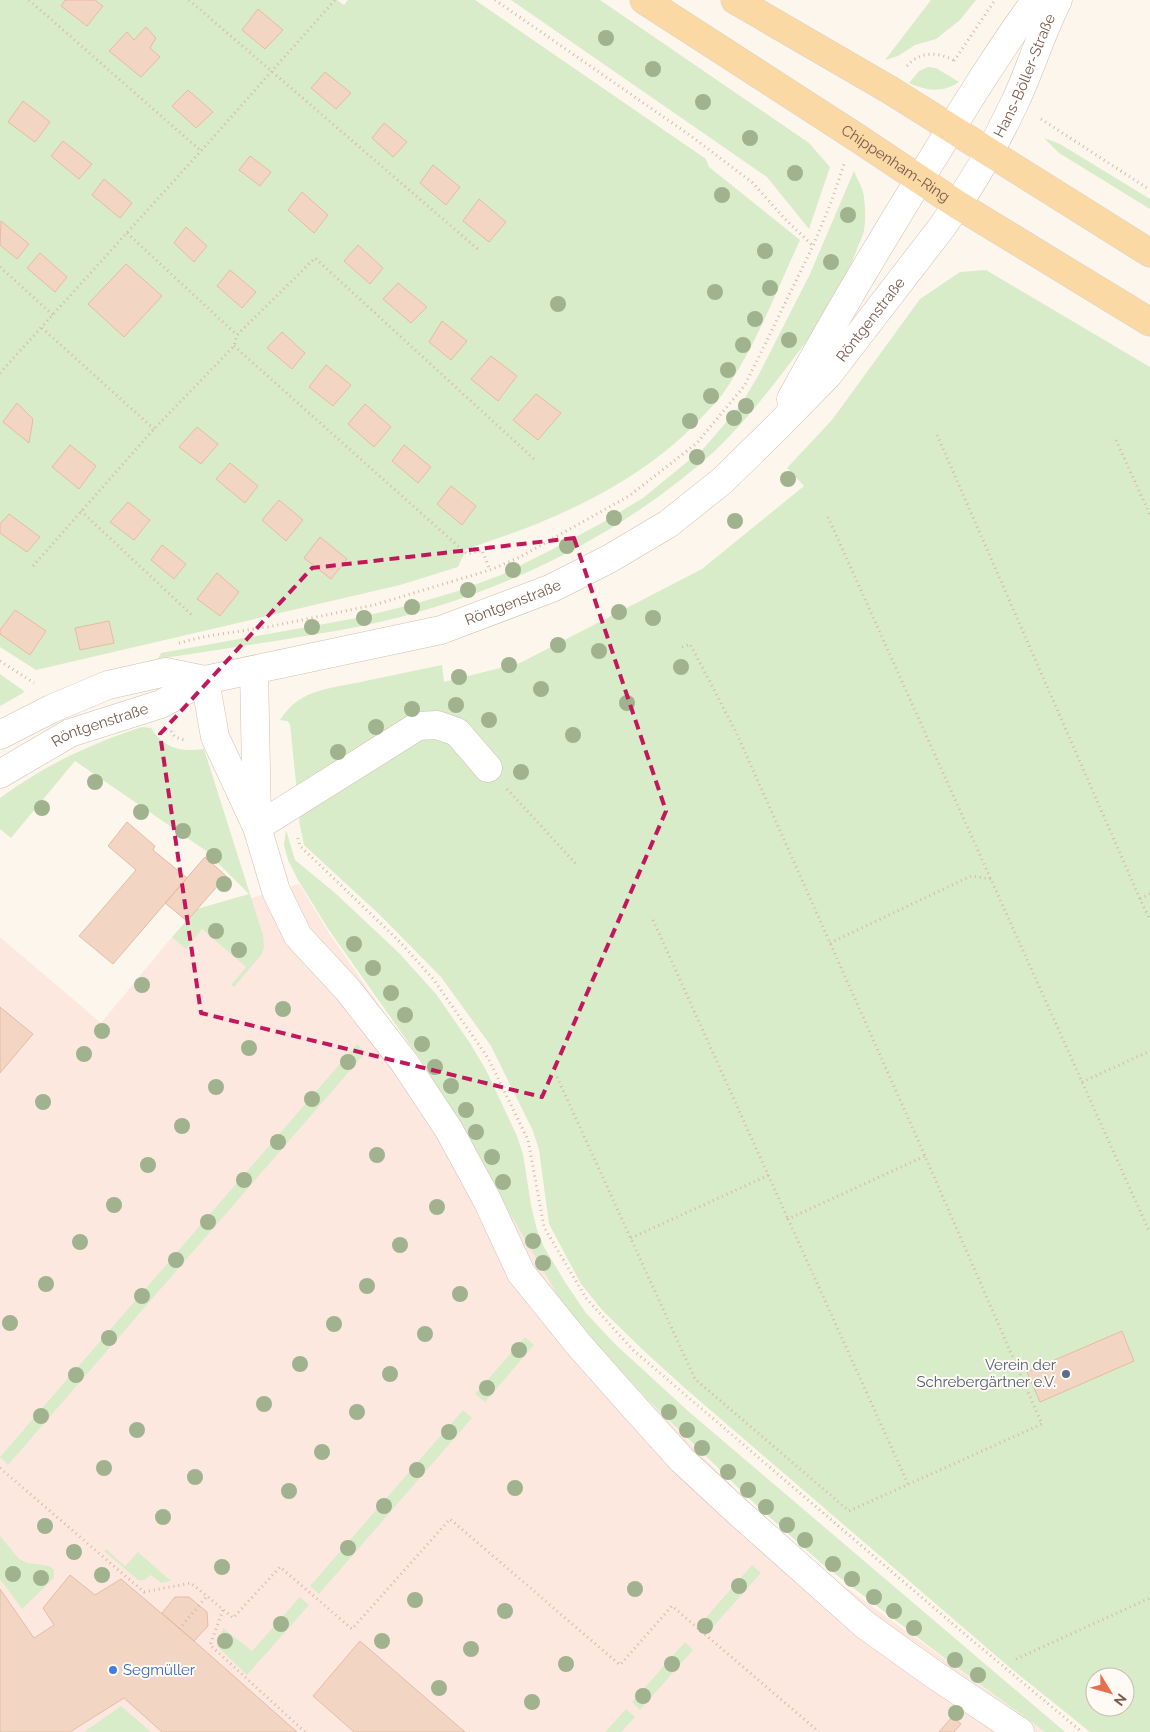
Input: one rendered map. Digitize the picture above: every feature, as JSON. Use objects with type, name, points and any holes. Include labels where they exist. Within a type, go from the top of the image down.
[{"type":"main road","name":"Chippenham-Ring","points":[[644,0],[859,138],[958,205],[1150,322]]},
{"type":"main road","points":[[735,0],[890,90],[1150,253]]},
{"type":"street","name":"Hans-Böller-Straße","points":[[951,128],[1036,0]]},
{"type":"street","name":"Hans-Böller-Straße","points":[[958,205],[1015,102],[1047,22],[1058,0]]},
{"type":"street","name":"Röntgenstraße","points":[[775,429],[840,310],[951,128]]},
{"type":"street","name":"Röntgenstraße","points":[[0,774],[70,733],[161,704],[205,680],[441,630],[552,588],[609,559],[668,524],[722,481],[828,375],[958,205]]},
{"type":"street","points":[[254,670],[257,827]]},
{"type":"street","name":"Röntgenstraße","points":[[0,735],[51,709],[108,685],[166,672],[205,680]]},
{"type":"street","points":[[205,680],[215,737],[257,827],[276,891],[298,936],[348,990],[404,1062],[449,1130],[487,1200],[521,1273],[579,1345],[682,1460],[865,1625],[1020,1732]]},
{"type":"street","points":[[257,827],[418,726],[437,724],[457,732],[488,768]]},
{"type":"path","points":[[29,0],[201,151]]},
{"type":"path","points":[[189,0],[480,251]]},
{"type":"path","points":[[0,373],[335,0]]},
{"type":"path","points":[[495,0],[691,136],[753,183],[784,218],[814,246]]},
{"type":"path","points":[[954,61],[995,0]]},
{"type":"path","points":[[890,90],[912,60],[925,54],[937,54],[954,61],[982,79]]},
{"type":"path","points":[[1015,102],[1150,190]]},
{"type":"path","points":[[174,644],[202,637],[273,626],[374,605],[490,570],[518,558],[629,496],[697,443],[745,385],[814,246],[844,163],[859,138]]},
{"type":"path","points":[[127,233],[237,335]]},
{"type":"path","points":[[33,566],[154,429],[234,346],[237,335],[315,258],[534,459]]},
{"type":"path","points":[[0,267],[53,315]]},
{"type":"path","points":[[42,328],[154,429]]},
{"type":"path","points":[[234,346],[467,554],[482,550],[490,570]]},
{"type":"path","points":[[937,435],[1150,920]]},
{"type":"path","points":[[1116,440],[1150,515]]},
{"type":"path","points":[[81,511],[194,617]]},
{"type":"path","points":[[828,517],[1150,1233]]},
{"type":"path","points":[[557,1078],[695,1379],[849,1511],[1042,1424],[736,732],[690,644],[682,647]]},
{"type":"path","points":[[0,661],[41,687]]},
{"type":"path","points":[[169,727],[175,737],[185,740]]},
{"type":"path","points":[[488,768],[577,865]]},
{"type":"path","points":[[300,846],[400,942],[428,973],[488,1058],[528,1140],[544,1226],[586,1298],[633,1350],[1082,1732]]},
{"type":"path","points":[[830,943],[971,876],[992,879]]},
{"type":"path","points":[[1140,899],[1150,894]]},
{"type":"path","points":[[653,920],[908,1484]]},
{"type":"path","points":[[1082,1082],[1150,1051]]},
{"type":"path","points":[[788,1219],[925,1156]]},
{"type":"path","points":[[631,1238],[769,1175]]},
{"type":"path","points":[[0,1468],[144,1592],[191,1583],[233,1618],[280,1568],[352,1629],[450,1519],[620,1665],[672,1606],[818,1732]]},
{"type":"path","points":[[179,1629],[207,1596]]},
{"type":"path","points":[[1016,1659],[1150,1598]]},
{"type":"path","points":[[223,1610],[210,1645],[305,1732]]},
{"type":"highlighted area","points":[[574,538],[666,811],[542,1097],[201,1013],[160,734],[312,568]]},
{"type":"shaded area","name":"Segmüller","points":[[299,884],[329,933],[419,1063],[556,1284],[643,1394],[789,1546],[1045,1732],[0,1732],[0,937],[101,1023],[172,937],[251,898]]},
{"type":"green space","points":[[0,0],[337,0],[344,5],[348,0],[475,0],[706,159],[709,167],[800,240],[755,339],[720,398],[679,439],[653,461],[594,497],[563,513],[531,526],[466,549],[458,567],[400,585],[36,670],[0,647]]},
{"type":"green space","points":[[511,0],[600,0],[809,143],[830,167],[809,229],[767,177]]},
{"type":"green space","points":[[931,0],[976,0],[960,20],[936,39],[915,45],[898,56],[885,60]]},
{"type":"green space","points":[[928,67],[936,68],[959,82],[947,88],[934,90],[909,83],[919,71]]},
{"type":"green space","points":[[1044,138],[1060,144],[1150,199],[1150,209],[1059,153]]},
{"type":"green space","points":[[854,171],[864,197],[865,226],[846,276],[821,321],[774,384],[716,450],[678,482],[637,511],[595,538],[551,561],[505,582],[458,600],[410,614],[337,631],[158,659],[161,653],[357,618],[458,591],[501,575],[551,550],[643,498],[704,448],[740,406],[758,376],[810,274]]},
{"type":"green space","points":[[986,270],[1150,367],[1150,1732],[1090,1732],[1008,1666],[687,1390],[603,1311],[581,1284],[549,1224],[539,1150],[533,1131],[491,1046],[441,977],[379,914],[304,845],[299,821],[305,789],[297,793],[290,724],[287,721],[280,720],[288,709],[307,695],[329,688],[442,665],[444,682],[520,663],[702,569],[804,486],[787,468],[832,420],[920,299],[960,272]]},
{"type":"green space","points":[[0,674],[24,691],[0,706]]},
{"type":"green space","points":[[142,727],[151,728],[162,741],[174,748],[188,750],[204,749],[263,935],[264,947],[262,954],[234,987],[231,985],[246,967],[202,929],[186,949],[172,937],[197,909],[249,894],[205,850],[75,761],[11,838],[0,829],[0,798],[34,775],[68,756]]},
{"type":"green space","points":[[286,830],[295,860],[334,892],[399,953],[436,994],[470,1043],[486,1070],[517,1136],[523,1154],[537,1230],[544,1247],[586,1313],[615,1344],[688,1411],[1065,1732],[1045,1732],[943,1657],[821,1563],[755,1504],[648,1400],[598,1346],[561,1301],[420,1059],[329,930],[298,880],[288,860],[284,845]]},
{"type":"green space","points":[[357,1044],[366,1052],[8,1465],[0,1457]]},
{"type":"green space","points":[[525,1337],[534,1345],[485,1402],[475,1394]]},
{"type":"green space","points":[[463,1410],[472,1418],[319,1594],[310,1586]]},
{"type":"green space","points":[[0,1536],[19,1559],[28,1563],[50,1566],[54,1570],[54,1578],[22,1609],[0,1579]]},
{"type":"green space","points":[[106,1549],[125,1566],[138,1552],[171,1581],[161,1583],[151,1575],[144,1580],[138,1580],[104,1551]]},
{"type":"green space","points":[[752,1565],[761,1573],[710,1630],[702,1622]]},
{"type":"green space","points":[[300,1597],[309,1605],[247,1675],[217,1646],[223,1628],[252,1651]]},
{"type":"green space","points":[[685,1642],[693,1650],[640,1710],[632,1702]]},
{"type":"green space","points":[[121,1706],[151,1732],[84,1732]]},
{"type":"green space","points":[[626,1709],[635,1717],[621,1732],[605,1732]]},
{"type":"building","points":[[65,0],[95,0],[103,6],[87,26],[61,6]]},
{"type":"building","points":[[258,9],[283,30],[265,49],[242,30]]},
{"type":"building","points":[[146,27],[156,38],[150,48],[160,57],[141,77],[109,51],[127,32],[134,40]]},
{"type":"building","points":[[325,72],[351,93],[336,109],[311,88]]},
{"type":"building","points":[[188,90],[213,112],[196,128],[172,106]]},
{"type":"building","points":[[23,101],[50,122],[35,142],[8,122]]},
{"type":"building","points":[[384,123],[407,142],[393,157],[372,138]]},
{"type":"building","points":[[63,141],[92,164],[79,179],[51,156]]},
{"type":"building","points":[[250,156],[271,172],[260,186],[239,170]]},
{"type":"building","points":[[433,165],[460,187],[446,205],[420,183]]},
{"type":"building","points":[[104,179],[132,203],[120,218],[92,195]]},
{"type":"building","points":[[302,192],[328,215],[314,233],[288,210]]},
{"type":"building","points":[[479,199],[506,222],[489,242],[463,221]]},
{"type":"building","points":[[1,221],[29,244],[17,259],[0,245]]},
{"type":"building","points":[[186,227],[207,246],[194,262],[174,243]]},
{"type":"building","points":[[358,245],[383,268],[370,284],[344,261]]},
{"type":"building","points":[[40,253],[67,277],[55,292],[27,268]]},
{"type":"building","points":[[126,264],[162,296],[124,337],[88,304]]},
{"type":"building","points":[[230,270],[256,292],[242,308],[217,286]]},
{"type":"building","points":[[398,283],[427,307],[411,323],[383,299]]},
{"type":"building","points":[[442,321],[467,341],[451,360],[429,342]]},
{"type":"building","points":[[282,332],[305,353],[292,369],[267,348]]},
{"type":"building","points":[[491,356],[517,376],[498,401],[471,379]]},
{"type":"building","points":[[326,365],[351,385],[333,406],[309,387]]},
{"type":"building","points":[[536,394],[561,413],[538,440],[513,420]]},
{"type":"building","points":[[17,403],[33,419],[29,443],[3,422]]},
{"type":"building","points":[[365,404],[391,427],[374,447],[348,424]]},
{"type":"building","points":[[197,427],[218,444],[201,464],[179,447]]},
{"type":"building","points":[[70,445],[96,466],[79,489],[52,467]]},
{"type":"building","points":[[404,445],[431,467],[418,483],[392,461]]},
{"type":"building","points":[[230,463],[258,486],[245,503],[216,479]]},
{"type":"building","points":[[451,486],[476,506],[462,525],[437,504]]},
{"type":"building","points":[[279,500],[303,520],[286,541],[262,520]]},
{"type":"building","points":[[128,502],[150,520],[134,540],[110,522]]},
{"type":"building","points":[[9,514],[40,537],[27,552],[0,533],[0,524]]},
{"type":"building","points":[[320,537],[347,559],[331,579],[304,558]]},
{"type":"building","points":[[162,545],[186,564],[174,579],[151,560]]},
{"type":"building","points":[[217,573],[239,592],[220,616],[197,599]]},
{"type":"building","points":[[15,610],[46,631],[30,655],[0,634],[0,630]]},
{"type":"building","points":[[109,621],[114,643],[80,650],[75,628]]},
{"type":"building","points":[[127,822],[155,846],[153,850],[187,878],[113,964],[79,936],[136,870],[108,846]]},
{"type":"building","points":[[205,857],[226,876],[187,921],[165,903]]},
{"type":"building","points":[[0,1007],[33,1034],[0,1073]]},
{"type":"building","points":[[1122,1331],[1134,1361],[1040,1402],[1027,1372]]},
{"type":"building","name":"Segmüller","points":[[70,1575],[95,1595],[121,1579],[297,1732],[162,1732],[124,1698],[70,1732],[0,1732],[0,1589],[34,1638],[54,1625],[43,1608]]},
{"type":"building","points":[[175,1597],[189,1597],[207,1612],[208,1626],[194,1641],[162,1613]]},
{"type":"building","points":[[360,1641],[465,1732],[354,1732],[313,1696]]},
{"type":"building","points":[[952,1717],[961,1724],[954,1732],[939,1732]]},
{"type":"place","name":"Verein der Schrebergärtner e.V.","points":[[1066,1374]]},
{"type":"place","name":"Segmüller","points":[[113,1670]]}]
